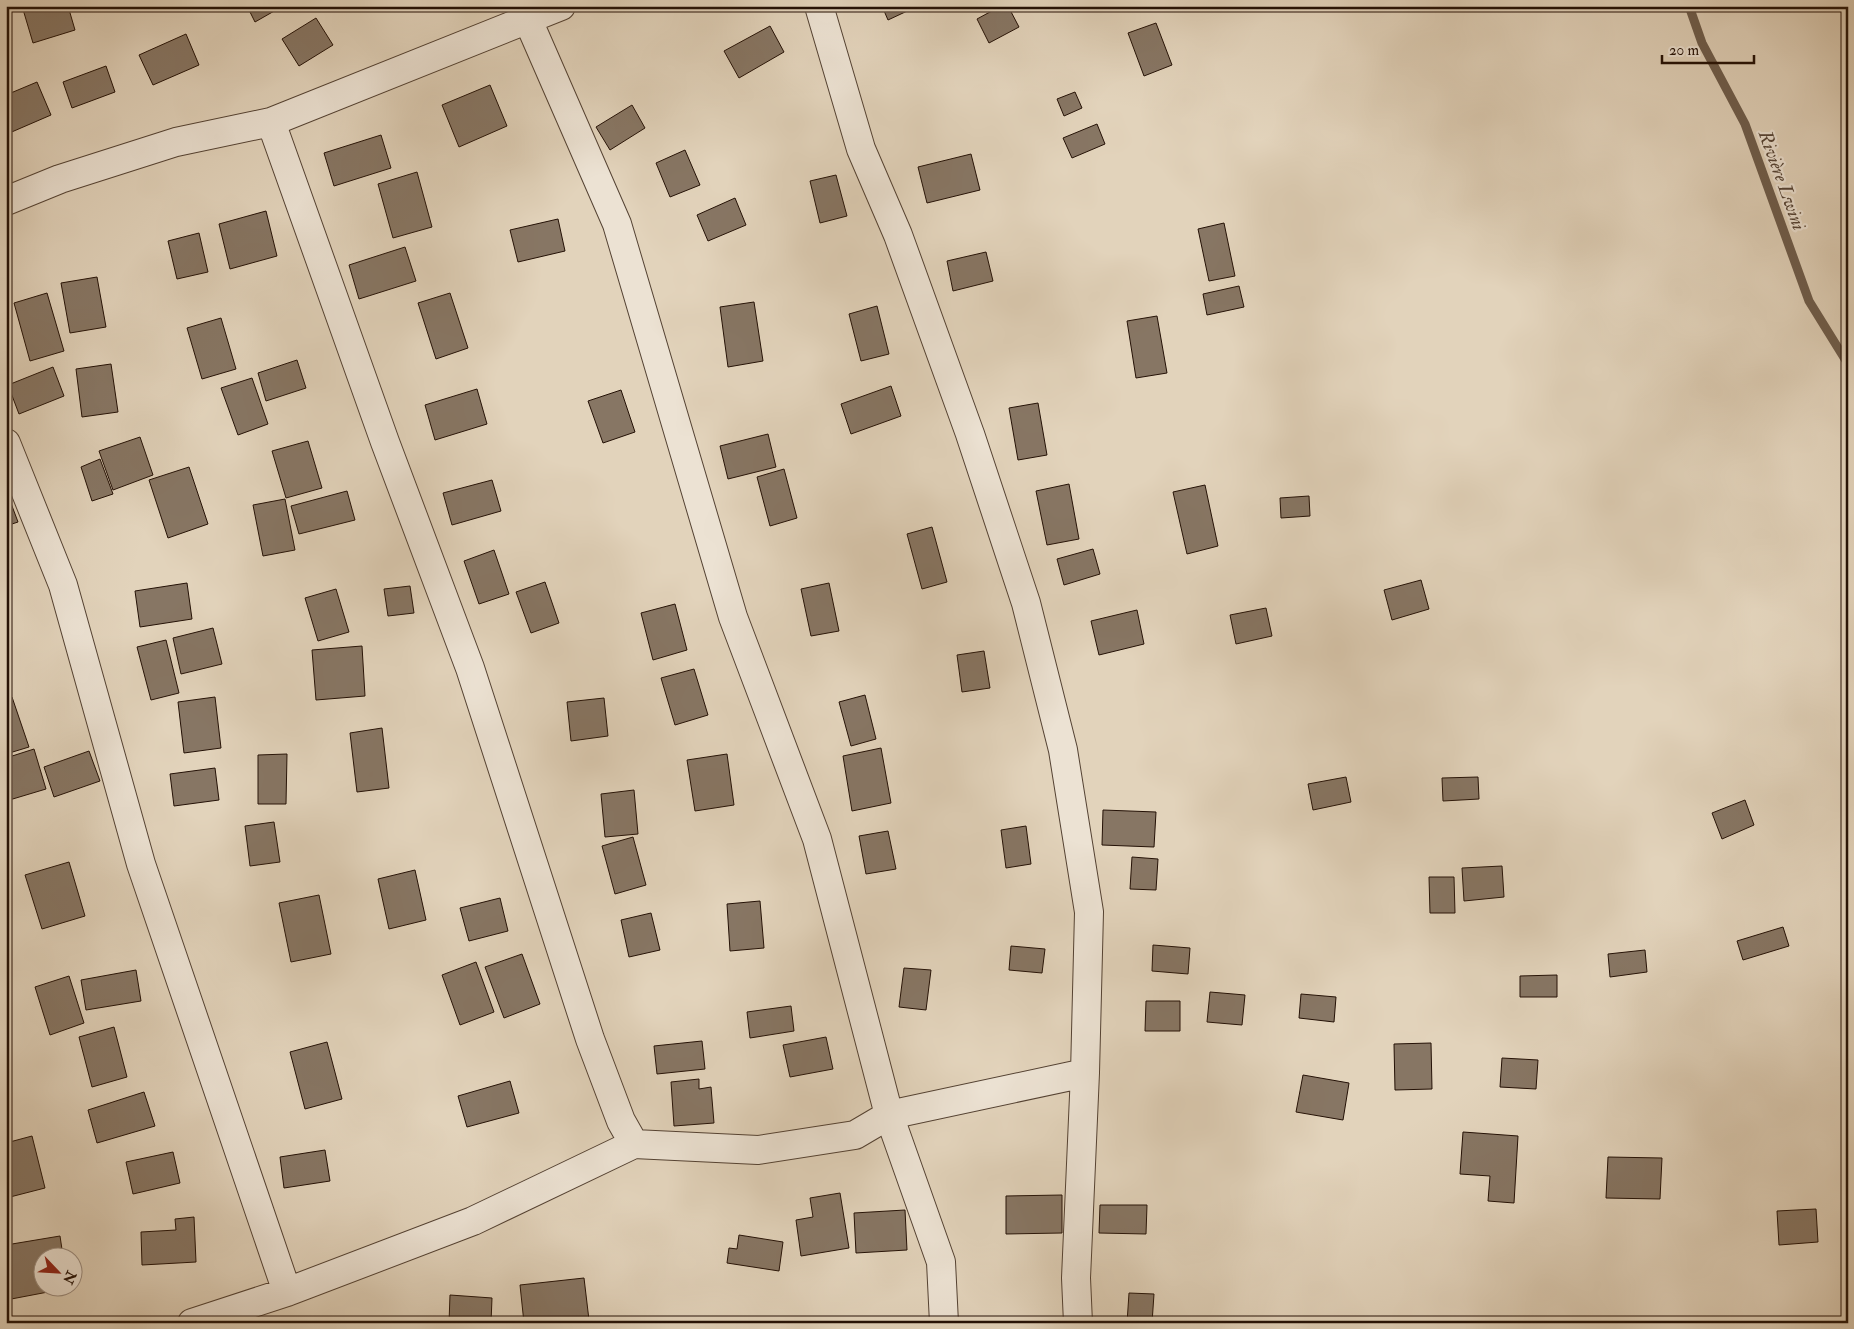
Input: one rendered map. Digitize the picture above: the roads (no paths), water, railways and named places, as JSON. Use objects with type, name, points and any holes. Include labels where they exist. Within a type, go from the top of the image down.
[{"type":"street","points":[[6,201],[60,179],[176,142],[271,122],[561,6]]},
{"type":"street","points":[[819,6],[861,149],[898,235],[970,434],[1026,603],[1063,750],[1089,912],[1085,1073],[1076,1278],[1078,1323]]},
{"type":"street","points":[[528,20],[617,224],[732,617],[817,839],[889,1115],[941,1262],[944,1323]]},
{"type":"street","points":[[271,122],[385,442],[470,668],[590,1039],[621,1122],[634,1144]]},
{"type":"street","points":[[6,442],[63,585],[141,864],[287,1292]]},
{"type":"street","points":[[192,1323],[287,1292],[473,1221],[634,1144],[758,1150],[855,1135],[889,1115],[1085,1073]]},
{"type":"waterway","name":"Rivière Lwini","points":[[1689,6],[1702,43],[1745,124],[1809,301],[1848,364]]}]
